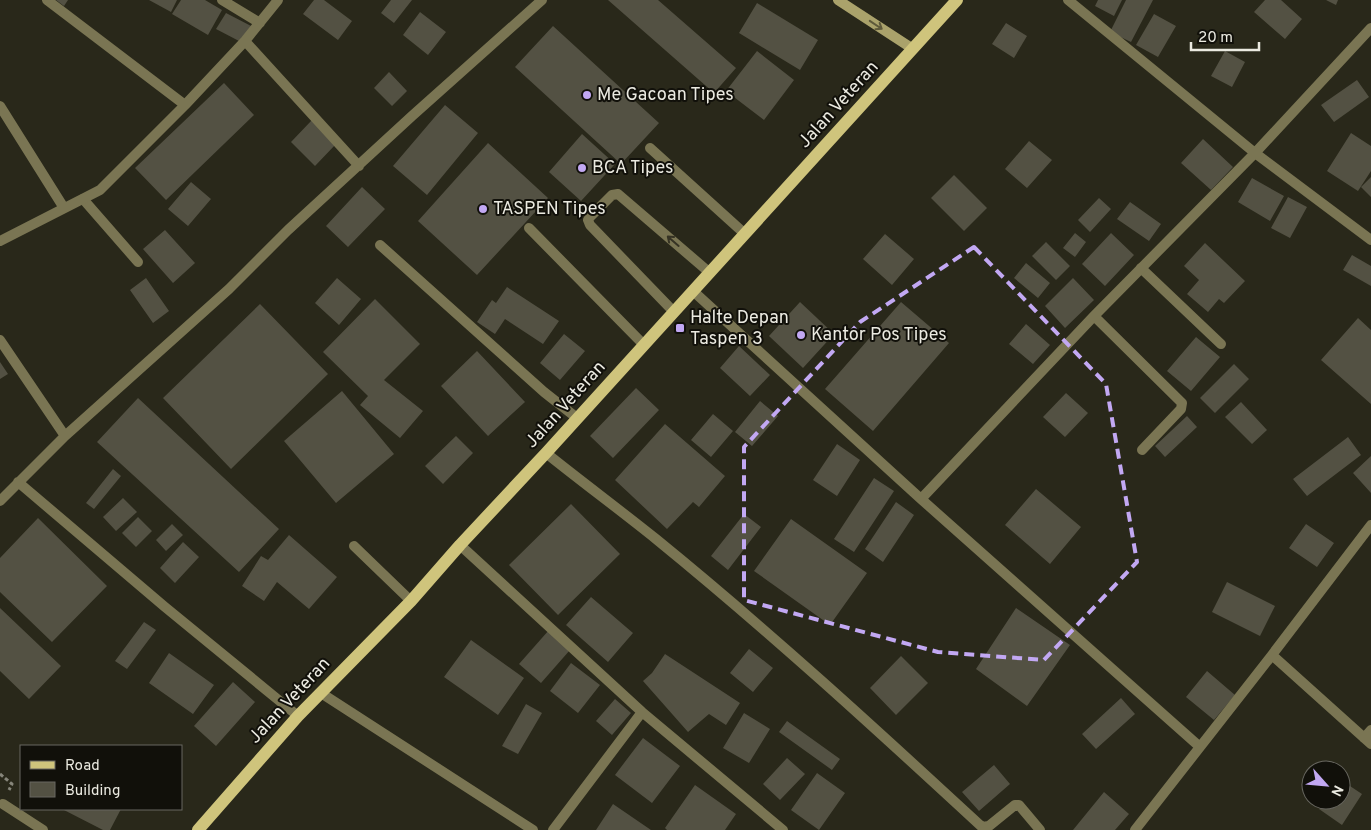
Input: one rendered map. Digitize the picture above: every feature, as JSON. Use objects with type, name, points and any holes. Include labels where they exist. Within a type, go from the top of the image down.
[{"type":"main road","name":"Jalan Veteran","points":[[198,830],[298,716],[411,601],[957,0]]},
{"type":"street","points":[[48,0],[185,105]]},
{"type":"street","points":[[222,0],[260,24]]},
{"type":"street","points":[[0,241],[100,190],[185,105],[245,41],[278,0]]},
{"type":"street","points":[[0,501],[65,436],[228,289],[288,230],[412,116],[542,0]]},
{"type":"street","points":[[838,0],[913,49]]},
{"type":"street","points":[[1068,0],[1255,153],[1371,240]]},
{"type":"street","points":[[921,499],[1094,316],[1255,153],[1371,28]]},
{"type":"street","points":[[245,41],[359,166]]},
{"type":"street","points":[[0,106],[64,208]]},
{"type":"street","points":[[650,148],[745,234]]},
{"type":"street","points":[[674,312],[590,225],[588,220],[590,217],[612,195],[618,194],[710,273]]},
{"type":"street","points":[[83,199],[138,262]]},
{"type":"street","points":[[529,228],[644,345]]},
{"type":"street","points":[[380,244],[544,392],[577,418]]},
{"type":"street","points":[[1141,268],[1221,344]]},
{"type":"street","points":[[693,291],[921,499],[1200,747]]},
{"type":"street","points":[[1094,316],[1182,403],[1181,409],[1142,450]]},
{"type":"street","points":[[0,340],[65,436]]},
{"type":"street","points":[[546,453],[656,539],[754,623],[870,723],[982,827],[989,826],[1015,805],[1019,805],[1040,830]]},
{"type":"street","points":[[18,482],[165,607],[298,716]]},
{"type":"street","points":[[1135,830],[1371,525]]},
{"type":"street","points":[[460,545],[642,712],[783,830]]},
{"type":"street","points":[[354,546],[411,601]]},
{"type":"street","points":[[1272,655],[1369,738]]},
{"type":"street","points":[[321,693],[533,830]]},
{"type":"street","points":[[553,830],[642,712]]},
{"type":"street","points":[[3,804],[43,830]]},
{"type":"highlighted area","points":[[974,247],[1106,384],[1137,562],[1044,660],[938,652],[744,600],[744,447],[860,322]]},
{"type":"building","points":[[56,0],[68,0],[64,6]]},
{"type":"building","points":[[149,0],[177,0],[171,12]]},
{"type":"building","points":[[181,0],[205,0],[222,10],[208,35],[172,14]]},
{"type":"building","points":[[314,0],[324,0],[352,21],[338,40],[303,14]]},
{"type":"building","points":[[391,0],[412,0],[394,23],[381,13]]},
{"type":"building","points":[[608,0],[658,0],[736,68],[714,93]]},
{"type":"building","points":[[1098,0],[1122,0],[1114,16],[1095,6]]},
{"type":"building","points":[[1126,0],[1153,0],[1131,42],[1110,32]]},
{"type":"building","points":[[1265,0],[1281,0],[1302,19],[1285,39],[1254,12]]},
{"type":"building","points":[[1326,0],[1338,0],[1336,5]]},
{"type":"building","points":[[757,3],[818,40],[800,70],[739,33]]},
{"type":"building","points":[[420,12],[446,32],[428,55],[403,35]]},
{"type":"building","points":[[226,13],[253,27],[239,41],[216,29]]},
{"type":"building","points":[[1154,14],[1176,26],[1158,57],[1136,45]]},
{"type":"building","points":[[1006,23],[1027,36],[1014,58],[992,44]]},
{"type":"building","name":"Me Gacoan Tipes","points":[[553,26],[659,123],[621,164],[515,67]]},
{"type":"building","points":[[757,51],[794,80],[764,120],[726,91]]},
{"type":"building","points":[[1225,51],[1245,62],[1232,87],[1211,76]]},
{"type":"building","points":[[389,72],[407,91],[392,106],[374,88]]},
{"type":"building","points":[[1357,80],[1369,97],[1334,122],[1321,105]]},
{"type":"building","points":[[224,83],[254,115],[166,200],[135,168]]},
{"type":"building","points":[[445,105],[478,133],[427,195],[393,166]]},
{"type":"building","points":[[312,120],[336,144],[315,166],[291,142]]},
{"type":"building","points":[[1351,133],[1371,146],[1371,171],[1358,191],[1327,171]]},
{"type":"building","name":"BCA Tipes","points":[[582,134],[615,164],[581,201],[549,172]]},
{"type":"building","points":[[1203,139],[1233,167],[1211,190],[1181,163]]},
{"type":"building","points":[[1029,141],[1052,160],[1027,188],[1005,169]]},
{"type":"building","name":"TASPEN Tipes","points":[[488,143],[548,198],[477,275],[418,221]]},
{"type":"building","points":[[954,175],[987,208],[964,231],[931,198]]},
{"type":"building","points":[[1371,177],[1371,197],[1361,187]]},
{"type":"building","points":[[1252,178],[1284,196],[1270,221],[1238,202]]},
{"type":"building","points":[[191,182],[211,199],[188,226],[168,209]]},
{"type":"building","points":[[362,187],[385,209],[348,247],[326,226]]},
{"type":"building","points":[[1288,197],[1307,207],[1290,238],[1271,228]]},
{"type":"building","points":[[1099,198],[1111,209],[1090,232],[1078,220]]},
{"type":"building","points":[[1130,202],[1161,224],[1149,241],[1117,219]]},
{"type":"building","points":[[165,230],[195,263],[173,283],[143,249]]},
{"type":"building","points":[[1075,233],[1086,242],[1075,257],[1063,248]]},
{"type":"building","points":[[1111,233],[1134,255],[1105,286],[1082,264]]},
{"type":"building","points":[[885,234],[914,259],[892,285],[863,259]]},
{"type":"building","points":[[1046,242],[1070,266],[1056,280],[1032,256]]},
{"type":"building","points":[[1205,243],[1245,281],[1224,303],[1219,299],[1208,312],[1187,294],[1199,280],[1184,266]]},
{"type":"building","points":[[1352,255],[1371,266],[1371,286],[1343,270]]},
{"type":"building","points":[[1026,263],[1050,283],[1038,298],[1014,278]]},
{"type":"building","points":[[146,278],[169,311],[153,323],[130,290]]},
{"type":"building","points":[[337,278],[361,299],[339,325],[315,303]]},
{"type":"building","points":[[1073,278],[1094,300],[1065,328],[1045,306]]},
{"type":"building","points":[[507,287],[559,321],[543,344],[505,319],[495,334],[477,322],[492,300],[496,303]]},
{"type":"building","points":[[375,299],[420,344],[384,380],[423,411],[400,438],[360,405],[368,396],[323,352]]},
{"type":"building","name":"Kantor Pos Tipes","points":[[800,302],[834,334],[803,368],[769,336]]},
{"type":"building","points":[[901,302],[949,343],[873,431],[825,389]]},
{"type":"building","points":[[260,304],[328,374],[231,469],[163,398]]},
{"type":"building","points":[[1358,318],[1371,330],[1371,404],[1321,360]]},
{"type":"building","points":[[1026,324],[1050,345],[1033,364],[1009,344]]},
{"type":"building","points":[[564,334],[585,351],[560,380],[540,363]]},
{"type":"building","points":[[1196,337],[1220,357],[1191,391],[1167,371]]},
{"type":"building","points":[[739,346],[770,375],[750,396],[720,368]]},
{"type":"building","points":[[477,351],[525,402],[488,436],[441,386]]},
{"type":"building","points":[[0,362],[8,374],[0,379]]},
{"type":"building","points":[[1234,364],[1249,379],[1215,413],[1200,398]]},
{"type":"building","points":[[636,388],[659,410],[613,458],[590,436]]},
{"type":"building","points":[[342,391],[394,454],[336,503],[284,441]]},
{"type":"building","points":[[1066,393],[1088,413],[1065,437],[1043,417]]},
{"type":"building","points":[[138,398],[279,529],[239,572],[97,442]]},
{"type":"building","points":[[760,401],[778,416],[752,446],[735,432]]},
{"type":"building","points":[[1241,402],[1267,430],[1252,444],[1225,417]]},
{"type":"building","points":[[713,414],[733,431],[711,457],[691,440]]},
{"type":"building","points":[[1187,416],[1197,427],[1165,457],[1155,446]]},
{"type":"building","points":[[665,424],[725,476],[699,507],[693,502],[667,529],[615,480]]},
{"type":"building","points":[[456,436],[473,453],[443,484],[425,466]]},
{"type":"building","points":[[1348,437],[1361,455],[1307,496],[1293,479]]},
{"type":"building","points":[[837,444],[860,460],[837,496],[813,480]]},
{"type":"building","points":[[1371,456],[1371,493],[1353,473]]},
{"type":"building","points":[[113,469],[121,476],[94,509],[86,503]]},
{"type":"building","points":[[874,478],[894,491],[854,552],[834,539]]},
{"type":"building","points":[[1036,489],[1081,527],[1050,564],[1005,525]]},
{"type":"building","points":[[123,498],[137,512],[116,531],[103,517]]},
{"type":"building","points":[[896,502],[914,515],[883,562],[865,549]]},
{"type":"building","points":[[571,504],[620,554],[558,615],[509,565]]},
{"type":"building","points":[[744,514],[761,527],[728,570],[711,556]]},
{"type":"building","points":[[138,517],[152,531],[136,547],[122,533]]},
{"type":"building","points":[[38,518],[107,586],[52,642],[0,592],[0,558]]},
{"type":"building","points":[[791,519],[867,573],[830,625],[754,571]]},
{"type":"building","points":[[172,524],[183,535],[166,551],[156,540]]},
{"type":"building","points":[[1306,524],[1334,543],[1317,567],[1289,548]]},
{"type":"building","points":[[289,535],[337,577],[309,609],[277,582],[264,601],[242,586],[261,556],[268,560]]},
{"type":"building","points":[[183,542],[199,557],[175,583],[160,568]]},
{"type":"building","points":[[1227,582],[1275,606],[1260,636],[1212,612]]},
{"type":"building","points":[[591,597],[633,633],[608,662],[566,625]]},
{"type":"building","points":[[0,608],[61,666],[29,699],[0,671]]},
{"type":"building","points":[[1016,608],[1070,645],[1027,706],[976,669]]},
{"type":"building","points":[[144,622],[156,630],[127,669],[115,661]]},
{"type":"building","points":[[549,630],[570,650],[541,683],[519,664]]},
{"type":"building","points":[[471,640],[524,678],[498,715],[444,677]]},
{"type":"building","points":[[749,649],[773,668],[753,692],[730,673]]},
{"type":"building","points":[[169,653],[214,685],[193,714],[149,683]]},
{"type":"building","points":[[665,654],[740,703],[726,725],[709,714],[688,732],[643,681],[652,673]]},
{"type":"building","points":[[901,656],[928,683],[896,715],[870,688]]},
{"type":"building","points":[[571,663],[600,685],[578,713],[550,691]]},
{"type":"building","points":[[1207,671],[1235,695],[1214,720],[1186,697]]},
{"type":"building","points":[[233,682],[255,702],[216,746],[194,726]]},
{"type":"building","points":[[1121,698],[1135,714],[1096,749],[1082,734]]},
{"type":"building","points":[[615,699],[631,713],[612,735],[596,721]]},
{"type":"building","points":[[526,704],[542,713],[518,754],[502,746]]},
{"type":"building","points":[[744,713],[770,729],[749,763],[723,748]]},
{"type":"building","points":[[787,721],[840,759],[832,770],[779,732]]},
{"type":"building","points":[[643,738],[680,766],[652,803],[615,775]]},
{"type":"building","points":[[787,758],[805,774],[780,800],[763,784]]},
{"type":"building","points":[[994,765],[1010,784],[979,811],[962,792]]},
{"type":"building","points":[[817,773],[845,793],[819,830],[791,810]]},
{"type":"building","points":[[695,785],[736,814],[725,830],[667,830],[665,828]]},
{"type":"building","points":[[1351,787],[1362,794],[1342,825],[1320,810],[1351,810]]},
{"type":"building","points":[[1104,792],[1129,814],[1115,830],[1073,830]]},
{"type":"building","points":[[613,804],[651,830],[596,830]]},
{"type":"building","points":[[64,810],[120,810],[110,830],[103,830]]},
{"type":"place","name":"Me Gacoan Tipes","points":[[587,95]]},
{"type":"place","name":"BCA Tipes","points":[[582,168]]},
{"type":"place","name":"TASPEN Tipes","points":[[483,209]]},
{"type":"place","name":"Halte Depan Taspen 3","points":[[680,328]]},
{"type":"place","name":"Kantor Pos Tipes","points":[[801,335]]}]
